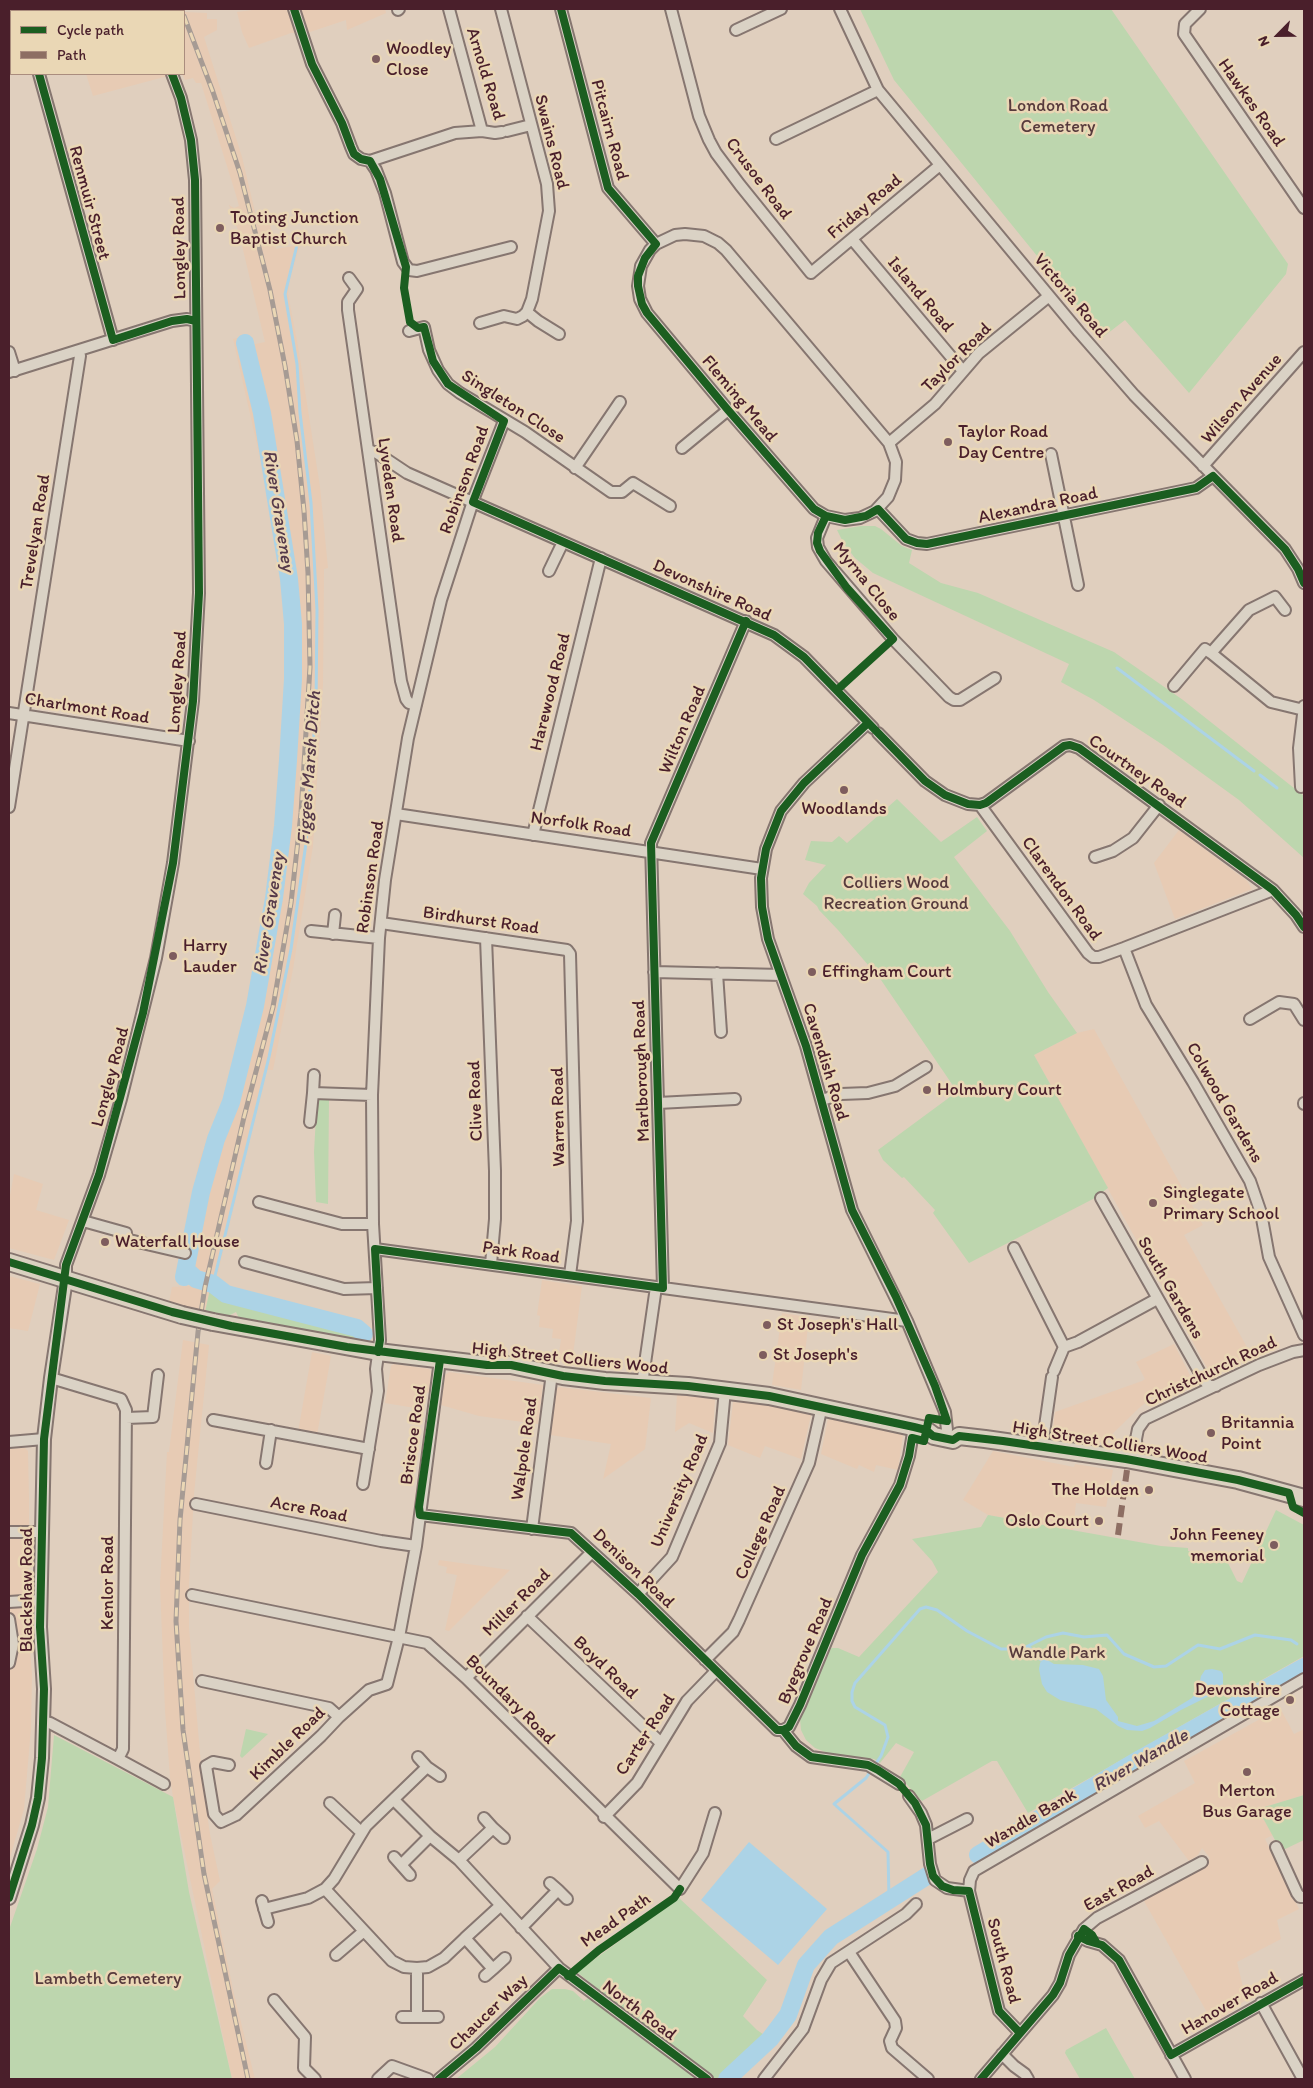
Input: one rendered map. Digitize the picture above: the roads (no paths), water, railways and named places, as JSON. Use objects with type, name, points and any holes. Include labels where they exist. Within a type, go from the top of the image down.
[{"type":"highway","name":"High Street Colliers Wood","points":[[9,1262],[172,1312],[214,1322],[378,1352],[487,1365],[511,1365],[605,1381],[725,1390],[769,1396],[822,1406],[920,1429],[934,1428],[953,1433],[1137,1461],[1238,1480],[1304,1498]]},
{"type":"main road","points":[[58,10],[75,9]]},
{"type":"street","points":[[294,9],[312,64],[342,123],[351,148],[361,159],[370,161],[455,133],[482,131]]},
{"type":"street","name":"Arnold Road","points":[[449,9],[482,131],[496,134],[530,125]]},
{"type":"street","name":"Swains Road","points":[[501,9],[547,184],[549,211],[532,299],[527,312]]},
{"type":"street","name":"Pitcairn Road","points":[[561,9],[608,188],[656,244]]},
{"type":"street","name":"Crusoe Road","points":[[671,9],[699,116],[709,140],[730,172],[811,273]]},
{"type":"street","points":[[736,30],[781,9]]},
{"type":"street","name":"Victoria Road","points":[[840,9],[878,90],[1134,395],[1301,567],[1304,583]]},
{"type":"street","name":"Hawkes Road","points":[[1197,12],[1185,24],[1184,31],[1186,37],[1304,208]]},
{"type":"street","name":"Renmuir Street","points":[[39,75],[113,340]]},
{"type":"street","name":"Longley Road","points":[[66,1279],[66,1265],[99,1175],[126,1083],[156,958],[173,863],[189,742],[198,601],[194,171],[189,132],[181,98],[172,75]]},
{"type":"street","points":[[776,139],[878,90]]},
{"type":"street","points":[[370,161],[383,186],[404,262],[409,270],[417,271],[511,247]]},
{"type":"street","name":"Friday Road","points":[[811,273],[940,165]]},
{"type":"street","points":[[656,244],[667,238],[685,234],[704,236],[718,243],[732,257],[889,443],[896,462],[895,480],[888,497],[878,509],[866,516],[852,519],[826,516]]},
{"type":"street","name":"Island Road","points":[[852,239],[963,371]]},
{"type":"street","name":"Fleming Mead","points":[[656,244],[645,258],[638,276],[642,304],[647,313],[807,502],[826,516]]},
{"type":"street","name":"Lyveden Road","points":[[349,278],[358,289],[348,302],[401,681],[406,699],[409,703],[416,705]]},
{"type":"street","name":"Taylor Road","points":[[889,443],[935,404],[979,353],[1049,296]]},
{"type":"street","points":[[480,323],[504,316],[517,319],[527,312],[538,322],[559,334]]},
{"type":"street","points":[[9,352],[12,372],[172,321],[187,319],[196,321]]},
{"type":"street","name":"Singleton Close","points":[[409,331],[424,327],[433,361],[448,384],[504,421],[525,432],[611,492],[622,492],[634,483],[670,506]]},
{"type":"street","name":"Trevelyan Road","points":[[9,806],[80,356],[79,351]]},
{"type":"street","name":"Wilson Avenue","points":[[1204,466],[1304,352]]},
{"type":"street","name":"Singleton Close","points":[[576,468],[620,402]]},
{"type":"street","points":[[682,448],[728,410]]},
{"type":"street","name":"Robinson Road","points":[[363,1484],[378,1390],[376,1369],[380,1340],[373,1224],[372,1095],[379,938],[385,880],[408,738],[441,600],[473,502],[504,421]]},
{"type":"street","name":"Devonshire Road","points":[[368,450],[377,453],[403,471],[774,635],[800,653],[925,781],[945,795],[968,804],[980,805]]},
{"type":"street","points":[[1050,454],[1078,585]]},
{"type":"street","name":"Alexandra Road","points":[[878,509],[902,535],[912,542],[921,544],[1196,488],[1213,476]]},
{"type":"street","name":"Myrna Close","points":[[826,516],[817,538],[818,547],[826,561],[893,639],[954,700],[960,700],[995,678]]},
{"type":"street","points":[[549,572],[562,542]]},
{"type":"street","name":"Harewood Road","points":[[533,835],[601,558]]},
{"type":"street","points":[[1211,653],[1249,610],[1275,597],[1285,610]]},
{"type":"street","name":"Wilton Road","points":[[651,852],[651,843],[746,622]]},
{"type":"street","points":[[1174,686],[1205,649],[1271,702],[1304,709],[1298,748],[1301,788]]},
{"type":"street","name":"Charlmont Road","points":[[9,713],[189,742]]},
{"type":"street","name":"Cavendish Road","points":[[873,728],[804,783],[790,798],[772,831],[762,869],[760,891],[768,939],[806,1046],[852,1210],[907,1321],[953,1433]]},
{"type":"street","name":"Courtney Road","points":[[980,805],[986,803],[1064,746],[1070,745],[1079,748],[1273,890],[1296,915],[1304,927]]},
{"type":"street","name":"Clarendon Road","points":[[980,805],[1090,955],[1099,957],[1273,890]]},
{"type":"street","points":[[1095,857],[1113,850],[1133,838],[1159,805]]},
{"type":"street","name":"Norfolk Road","points":[[396,814],[762,869]]},
{"type":"street","name":"Marlborough Road","points":[[642,1384],[659,1288],[658,1103],[651,852]]},
{"type":"street","points":[[333,934],[335,915]]},
{"type":"street","name":"Birdhurst Road","points":[[381,923],[567,950],[571,958]]},
{"type":"street","points":[[311,932],[379,938]]},
{"type":"street","name":"Clive Road","points":[[486,938],[495,1178],[495,1225],[491,1264]]},
{"type":"street","name":"Colwood Gardens","points":[[1124,948],[1146,1005],[1198,1090],[1250,1181],[1261,1213],[1269,1257],[1304,1335]]},
{"type":"street","name":"Warren Road","points":[[570,1275],[577,1221],[571,958]]},
{"type":"street","points":[[654,972],[781,974]]},
{"type":"street","points":[[717,973],[721,1032]]},
{"type":"street","points":[[1250,1019],[1279,1002],[1294,1004],[1304,1020]]},
{"type":"street","points":[[822,1100],[841,1094],[868,1093],[895,1086],[926,1067]]},
{"type":"street","points":[[310,1122],[314,1075]]},
{"type":"street","points":[[313,1093],[372,1095]]},
{"type":"street","points":[[658,1103],[735,1099]]},
{"type":"street","name":"South Gardens","points":[[1101,1198],[1204,1380],[1209,1386],[1216,1386]]},
{"type":"street","points":[[259,1202],[342,1224],[373,1224]]},
{"type":"street","points":[[83,1220],[126,1233],[125,1239],[185,1254]]},
{"type":"street","points":[[1014,1248],[1064,1346],[1053,1374],[1042,1447]]},
{"type":"street","name":"Park Road","points":[[375,1249],[907,1321]]},
{"type":"street","points":[[244,1262],[344,1289],[377,1288]]},
{"type":"street","name":"Blackshaw Road","points":[[9,1898],[32,1826],[38,1798],[44,1722],[40,1600],[44,1439],[66,1279]]},
{"type":"street","points":[[1064,1346],[1078,1342],[1157,1299]]},
{"type":"street","name":"Christchurch Road","points":[[1137,1461],[1136,1439],[1138,1429],[1145,1419],[1272,1360],[1304,1350]]},
{"type":"street","name":"Briscoe Road","points":[[398,1637],[416,1546],[420,1515],[419,1507],[440,1360]]},
{"type":"street","name":"Walpole Road","points":[[532,1529],[552,1373]]},
{"type":"street","points":[[126,1418],[153,1417],[158,1375]]},
{"type":"street","name":"Kenlor Road","points":[[51,1378],[120,1399],[126,1410],[123,1745],[118,1758]]},
{"type":"street","name":"University Road","points":[[638,1594],[672,1557],[720,1443],[725,1390]]},
{"type":"street","name":"College Road","points":[[705,1660],[733,1632],[739,1620],[810,1463],[822,1406]]},
{"type":"street","points":[[213,1420],[368,1448]]},
{"type":"street","name":"Byegrove Road","points":[[899,1784],[868,1765],[811,1757],[796,1746],[783,1730],[789,1727],[800,1705],[862,1555],[900,1485],[920,1429]]},
{"type":"street","points":[[266,1464],[271,1430]]},
{"type":"street","points":[[9,1442],[44,1439]]},
{"type":"street","name":"Acre Road","points":[[196,1504],[371,1539],[416,1546]]},
{"type":"street","name":"Denison Road","points":[[420,1515],[570,1533],[638,1594],[777,1730],[783,1730]]},
{"type":"street","points":[[9,1532],[41,1532]]},
{"type":"street","name":"Miller Road","points":[[466,1678],[592,1552]]},
{"type":"street","name":"Boundary Road","points":[[192,1595],[428,1643],[466,1678],[604,1817],[680,1889],[703,1852],[715,1813]]},
{"type":"street","points":[[9,1602],[40,1600]]},
{"type":"street","name":"Boyd Road","points":[[527,1616],[661,1743]]},
{"type":"street","points":[[9,1619],[13,1644],[9,1663]]},
{"type":"street","name":"Kimble Road","points":[[229,1765],[213,1762],[206,1766],[214,1814],[221,1822],[236,1815],[369,1690],[387,1684],[398,1637]]},
{"type":"street","name":"Carter Road","points":[[604,1817],[637,1783],[687,1701],[716,1671]]},
{"type":"street","name":"Wandle Bank","points":[[969,1891],[972,1875],[989,1862],[1304,1679]]},
{"type":"street","points":[[202,1681],[329,1708],[339,1717]]},
{"type":"street","points":[[44,1722],[50,1723],[118,1758],[164,1784]]},
{"type":"street","points":[[418,1757],[427,1767],[440,1776]]},
{"type":"street","points":[[268,1922],[263,1905],[308,1898],[325,1889],[334,1879],[361,1832],[427,1767]]},
{"type":"street","points":[[909,1796],[921,1813],[928,1839],[930,1864],[935,1880],[947,1888],[969,1891]]},
{"type":"street","name":"North Road","points":[[394,1800],[430,1836],[459,1860],[559,1968],[707,2079]]},
{"type":"street","points":[[330,1803],[361,1832]]},
{"type":"street","points":[[484,1818],[504,1838]]},
{"type":"street","points":[[928,1839],[967,1819]]},
{"type":"street","points":[[459,1860],[493,1828]]},
{"type":"street","points":[[410,1875],[397,1861],[430,1836]]},
{"type":"street","points":[[1276,1847],[1297,1893],[1300,1897],[1304,1897]]},
{"type":"street","name":"East Road","points":[[981,2079],[1056,1989],[1081,1932],[1097,1918],[1202,1862]]},
{"type":"street","points":[[550,1883],[567,1899]]},
{"type":"street","points":[[325,1889],[392,1961],[404,1967],[417,1968],[438,1963],[500,1906]]},
{"type":"street","points":[[521,1928],[558,1890]]},
{"type":"street","name":"South Road","points":[[969,1891],[999,2011],[1020,2032]]},
{"type":"street","points":[[764,2079],[803,2030],[826,1969],[831,1963],[906,1914],[916,1904]]},
{"type":"street","points":[[336,1955],[364,1931]]},
{"type":"street","points":[[1081,1932],[1092,1935],[1119,1960],[1185,2079]]},
{"type":"street","points":[[465,1938],[493,1969]]},
{"type":"street","points":[[849,1952],[895,2021],[896,2028],[890,2041],[892,2048],[928,2079]]},
{"type":"street","points":[[485,1976],[506,1958]]},
{"type":"street","points":[[416,2017],[417,1968]]},
{"type":"street","name":"Chaucer Way","points":[[439,2079],[476,2048],[559,1968]]},
{"type":"street","name":"Hanover Road","points":[[1171,2055],[1304,1980]]},
{"type":"street","points":[[274,2000],[305,2037],[304,2068],[315,2079]]},
{"type":"street","points":[[1261,2003],[1303,2079]]},
{"type":"street","points":[[402,2017],[438,2017]]},
{"type":"street","points":[[1002,2054],[1025,2074],[1028,2079]]},
{"type":"street","points":[[378,2079],[392,2066],[428,2079]]},
{"type":"water","points":[[1044,1658],[1054,1664],[1083,1665],[1099,1669],[1103,1676],[1106,1700],[1118,1717],[1118,1721],[1137,1726],[1154,1721],[1192,1698],[1198,1690],[1201,1676],[1205,1670],[1221,1671],[1223,1674],[1223,1685],[1217,1692],[1150,1728],[1142,1731],[1127,1730],[1118,1726],[1096,1709],[1060,1700],[1047,1692],[1042,1684],[1039,1669],[1040,1663]]},
{"type":"water","points":[[749,1842],[827,1909],[778,1965],[701,1900]]},
{"type":"waterway","name":"Figges Marsh Ditch","points":[[213,1284],[269,1057],[291,949],[306,843],[316,706],[317,610],[311,503],[300,413],[297,364],[285,294],[297,245]]},
{"type":"waterway","name":"River Graveney","points":[[184,1277],[201,1192],[216,1139],[231,1102],[255,1006],[274,898],[283,826],[288,760],[293,679],[293,624],[289,579],[262,413],[245,343]]},
{"type":"waterway","points":[[1117,668],[1254,771]]},
{"type":"waterway","points":[[1260,775],[1277,788]]},
{"type":"waterway","name":"River Graveney","points":[[186,1270],[196,1279],[213,1284],[226,1294],[357,1328],[364,1334]]},
{"type":"waterway","points":[[889,1899],[888,1852],[834,1804],[866,1778],[881,1756],[888,1737],[885,1725],[855,1707],[852,1701],[855,1683],[920,1609],[926,1607],[937,1610],[967,1631],[1001,1649],[1022,1649],[1046,1637],[1063,1633],[1084,1637],[1107,1635],[1124,1654],[1154,1667],[1166,1666],[1198,1645],[1220,1649],[1255,1635],[1291,1640],[1297,1644]]},
{"type":"waterway","points":[[1029,1647],[1041,1660]]},
{"type":"waterway","name":"River Wandle","points":[[978,1855],[1140,1759],[1304,1667]]},
{"type":"waterway","name":"River Wandle","points":[[727,2079],[770,2039],[788,2015],[806,1965],[831,1937],[927,1876]]},
{"type":"railway","points":[[185,19],[213,92],[240,173],[270,290],[297,441],[308,573],[310,667],[301,813],[291,903],[273,1007],[244,1117],[205,1287],[198,1332],[180,1520],[176,1621],[183,1730],[204,1874],[248,2079]]},
{"type":"place","name":"Woodley Close","points":[[376,59]]},
{"type":"place","name":"Tooting Junction Baptist Church","points":[[220,228]]},
{"type":"place","name":"Taylor Road Day Centre","points":[[948,442]]},
{"type":"place","name":"Woodlands","points":[[844,790]]},
{"type":"place","name":"Harry Lauder","points":[[173,956]]},
{"type":"place","name":"Effingham Court","points":[[812,972]]},
{"type":"place","name":"Holmbury Court","points":[[927,1090]]},
{"type":"place","name":"Singlegate Primary School","points":[[1153,1203]]},
{"type":"place","name":"Waterfall House","points":[[105,1242]]},
{"type":"place","name":"St Joseph's Hall","points":[[767,1325]]},
{"type":"place","name":"St Joseph's","points":[[763,1355]]},
{"type":"place","name":"Britannia Point","points":[[1211,1433]]},
{"type":"place","name":"The Holden","points":[[1149,1490]]},
{"type":"place","name":"Oslo Court","points":[[1099,1521]]},
{"type":"place","name":"John Feeney memorial","points":[[1274,1545]]},
{"type":"place","name":"Devonshire Cottage","points":[[1290,1700]]},
{"type":"place","name":"Merton Bus Garage","points":[[1247,1772]]},
{"type":"park label","name":"London Road Cemetery","points":[[1058,116]]},
{"type":"park label","name":"Colliers Wood Recreation Ground","points":[[896,893]]},
{"type":"park label","name":"Wandle Park","points":[[1057,1653]]},
{"type":"park label","name":"Lambeth Cemetery","points":[[108,1979]]}]
